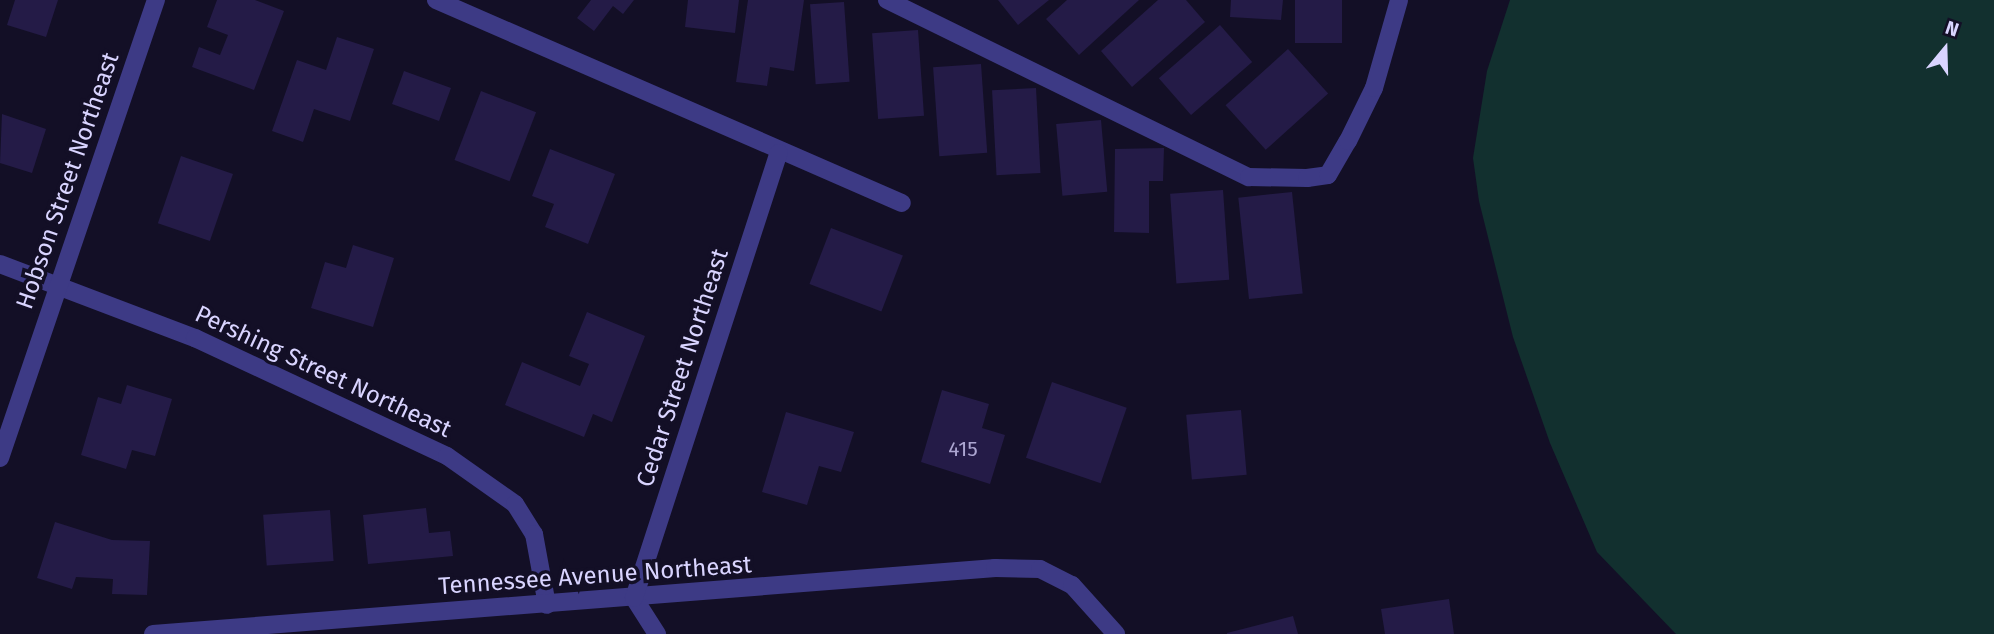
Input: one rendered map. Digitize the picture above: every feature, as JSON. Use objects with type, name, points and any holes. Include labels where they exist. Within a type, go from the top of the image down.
[{"type":"street","name":"Hobson Street Northeast","points":[[0,458],[156,0]]},
{"type":"street","points":[[436,0],[633,82],[779,153],[902,203]]},
{"type":"street","points":[[887,0],[1249,177],[1307,178],[1328,175],[1348,141],[1374,88],[1399,0]]},
{"type":"street","name":"Cedar Street Northeast","points":[[634,598],[779,153]]},
{"type":"street","name":"Pershing Street Northeast","points":[[0,264],[58,285],[317,392],[447,456],[515,504],[534,534],[547,605]]},
{"type":"street","name":"Tennessee Avenue Northeast","points":[[153,634],[289,629],[995,568],[1040,569],[1072,584],[1116,634]]},
{"type":"street","points":[[634,598],[657,634]]},
{"type":"green space","points":[[1510,0],[1994,0],[1994,634],[1676,634],[1597,552],[1550,443],[1513,337],[1479,201],[1473,158],[1487,71]]},
{"type":"building","points":[[15,0],[58,0],[46,37],[7,25]]},
{"type":"building","points":[[217,0],[255,0],[284,11],[254,90],[192,67],[199,47],[220,55],[228,35],[207,27]]},
{"type":"building","points":[[591,0],[634,0],[623,14],[613,6],[594,31],[577,18]]},
{"type":"building","points":[[688,0],[739,0],[735,33],[685,27]]},
{"type":"building","points":[[748,0],[804,0],[794,71],[770,67],[767,86],[736,82]]},
{"type":"building","points":[[998,0],[1049,0],[1018,25]]},
{"type":"building","points":[[1067,0],[1139,0],[1079,55],[1046,19]]},
{"type":"building","points":[[1158,0],[1186,0],[1205,22],[1132,87],[1101,51]]},
{"type":"building","points":[[1231,0],[1283,0],[1281,20],[1230,17]]},
{"type":"building","points":[[1295,0],[1342,0],[1342,43],[1295,43]]},
{"type":"building","points":[[844,2],[850,82],[816,84],[810,4]]},
{"type":"building","points":[[1220,25],[1252,62],[1191,115],[1159,78]]},
{"type":"building","points":[[918,30],[924,116],[878,119],[872,33]]},
{"type":"building","points":[[337,37],[374,49],[350,121],[314,109],[303,142],[272,131],[297,60],[326,70]]},
{"type":"building","points":[[1288,49],[1328,94],[1266,150],[1226,105]]},
{"type":"building","points":[[981,64],[987,153],[939,156],[933,67]]},
{"type":"building","points":[[404,71],[451,88],[439,121],[392,104]]},
{"type":"building","points":[[1036,88],[1040,173],[997,175],[992,90]]},
{"type":"building","points":[[481,91],[536,112],[510,181],[454,160]]},
{"type":"building","points":[[2,114],[46,129],[32,173],[0,163]]},
{"type":"building","points":[[1101,120],[1107,192],[1062,196],[1056,124]]},
{"type":"building","points":[[1164,148],[1163,181],[1149,181],[1149,233],[1114,232],[1115,149]]},
{"type":"building","points":[[550,149],[615,174],[588,244],[545,227],[554,204],[532,196]]},
{"type":"building","points":[[181,156],[233,174],[210,241],[158,223]]},
{"type":"building","points":[[1223,190],[1229,280],[1176,283],[1170,194]]},
{"type":"building","points":[[1292,192],[1303,293],[1249,299],[1238,198]]},
{"type":"building","points":[[831,228],[903,256],[881,312],[809,284]]},
{"type":"building","points":[[353,245],[394,258],[373,327],[311,308],[325,262],[346,268]]},
{"type":"building","points":[[587,312],[645,336],[612,422],[593,414],[584,437],[505,405],[522,362],[580,386],[589,364],[569,356]]},
{"type":"building","points":[[1052,382],[1127,408],[1101,483],[1026,458]]},
{"type":"building","points":[[127,385],[172,399],[155,456],[132,450],[126,469],[81,455],[98,397],[121,404]]},
{"type":"building","points":[[942,390],[989,404],[982,428],[1005,435],[990,484],[921,462]]},
{"type":"building","points":[[1241,410],[1247,475],[1192,480],[1186,415]]},
{"type":"building","points":[[786,412],[854,432],[841,472],[819,466],[807,505],[762,492]]},
{"type":"building","points":[[426,508],[429,533],[450,531],[453,556],[368,564],[363,515]]},
{"type":"building","points":[[330,510],[334,561],[267,566],[263,515]]},
{"type":"building","points":[[55,522],[112,540],[150,541],[147,595],[112,594],[113,579],[76,577],[72,589],[37,578]]},
{"type":"building","points":[[1449,599],[1454,634],[1385,634],[1381,609]]},
{"type":"building","points":[[1293,616],[1298,634],[1227,634],[1227,633]]}]
